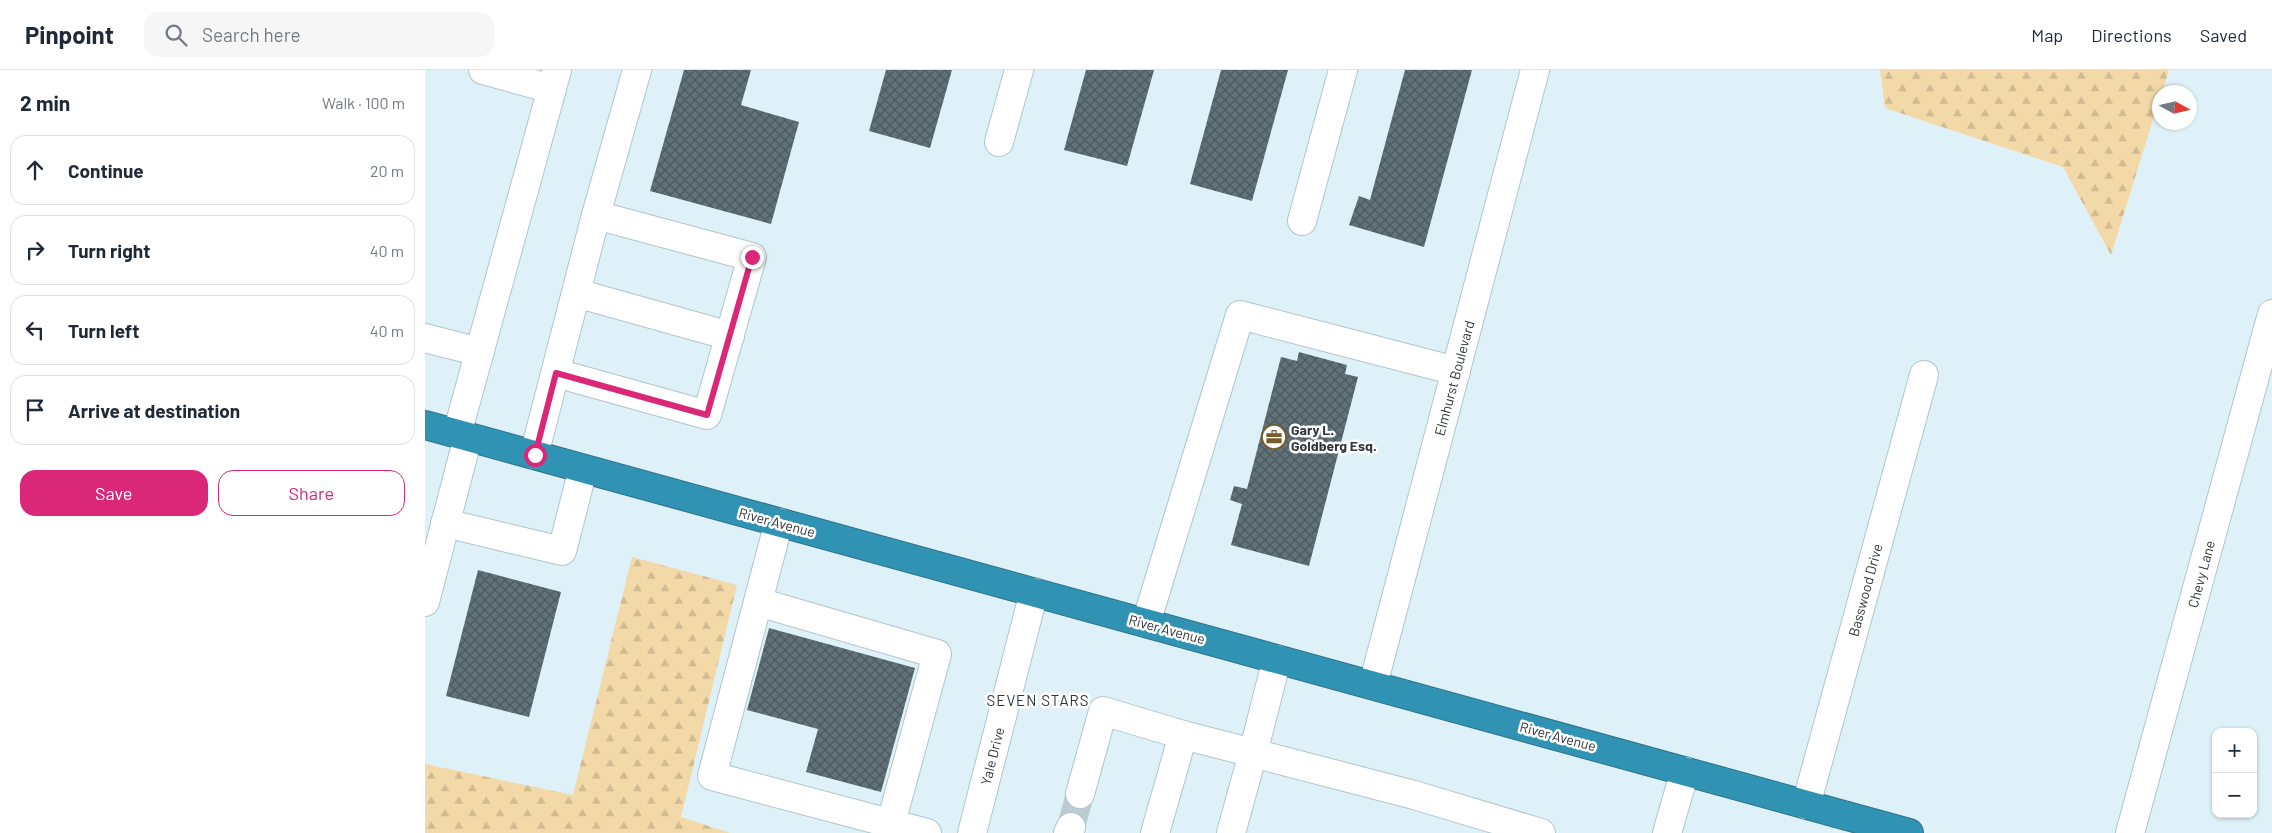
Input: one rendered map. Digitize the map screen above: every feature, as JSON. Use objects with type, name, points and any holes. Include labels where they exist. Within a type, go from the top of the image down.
[{"type":"highway","name":"River Avenue","points":[[425,425],[1908,833]]},
{"type":"street","points":[[425,602],[445,523],[480,352],[555,79],[483,70]]},
{"type":"street","points":[[535,455],[596,214],[637,70]]},
{"type":"street","points":[[999,142],[1019,70]]},
{"type":"street","points":[[1302,221],[1343,70]]},
{"type":"street","name":"Elmhurst Boulevard","points":[[1373,685],[1535,70]]},
{"type":"street","points":[[556,373],[707,415],[752,257],[596,214]]},
{"type":"street","points":[[576,293],[730,336]]},
{"type":"street","name":"Chevy Lane","points":[[2131,833],[2272,314]]},
{"type":"street","points":[[1145,623],[1240,315],[1456,371]]},
{"type":"street","points":[[425,338],[480,352]]},
{"type":"street","name":"Basswood Drive","points":[[1807,805],[1925,374]]},
{"type":"street","points":[[445,523],[562,551],[583,469]]},
{"type":"street","points":[[779,522],[712,776],[927,833]]},
{"type":"street","name":"Yale Drive","points":[[972,833],[1034,592]]},
{"type":"street","points":[[758,602],[937,654],[891,824]]},
{"type":"street","points":[[1231,833],[1277,659]]},
{"type":"street","points":[[1080,794],[1103,711],[1414,795],[1541,833]]},
{"type":"street","points":[[1155,833],[1183,734]]},
{"type":"street","points":[[1667,833],[1685,771]]},
{"type":"green space","points":[[1880,70],[2169,70],[2164,85],[2152,85],[2152,123],[2111,255],[2063,167],[1885,108]]},
{"type":"green space","points":[[632,557],[737,585],[681,817],[730,833],[425,833],[425,764],[573,795]]},
{"type":"building","points":[[684,70],[751,70],[741,105],[799,122],[771,224],[650,191]]},
{"type":"building","points":[[886,70],[952,70],[930,148],[869,131]]},
{"type":"building","points":[[1086,70],[1154,70],[1127,166],[1064,150]]},
{"type":"building","points":[[1221,70],[1288,70],[1252,201],[1190,184]]},
{"type":"building","points":[[1405,70],[1472,70],[1424,247],[1349,225],[1359,196],[1370,200]]},
{"type":"building","points":[[1299,352],[1347,365],[1345,374],[1358,377],[1309,566],[1231,545],[1242,504],[1230,500],[1234,486],[1247,489],[1281,357],[1297,361]]},
{"type":"building","points":[[478,570],[561,592],[529,717],[446,696]]},
{"type":"building","points":[[769,628],[915,668],[881,792],[806,772],[818,729],[747,710]]},
{"type":"tunnel","points":[[1071,827],[1080,794]]},
{"type":"place","name":"Gary L. Goldberg Esq.","points":[[1274,437]]},
{"type":"district","name":"SEVEN STARS","points":[[1038,700]]},
{"type":"route","points":[[535,455],[556,373],[707,415],[752,257]]}]
